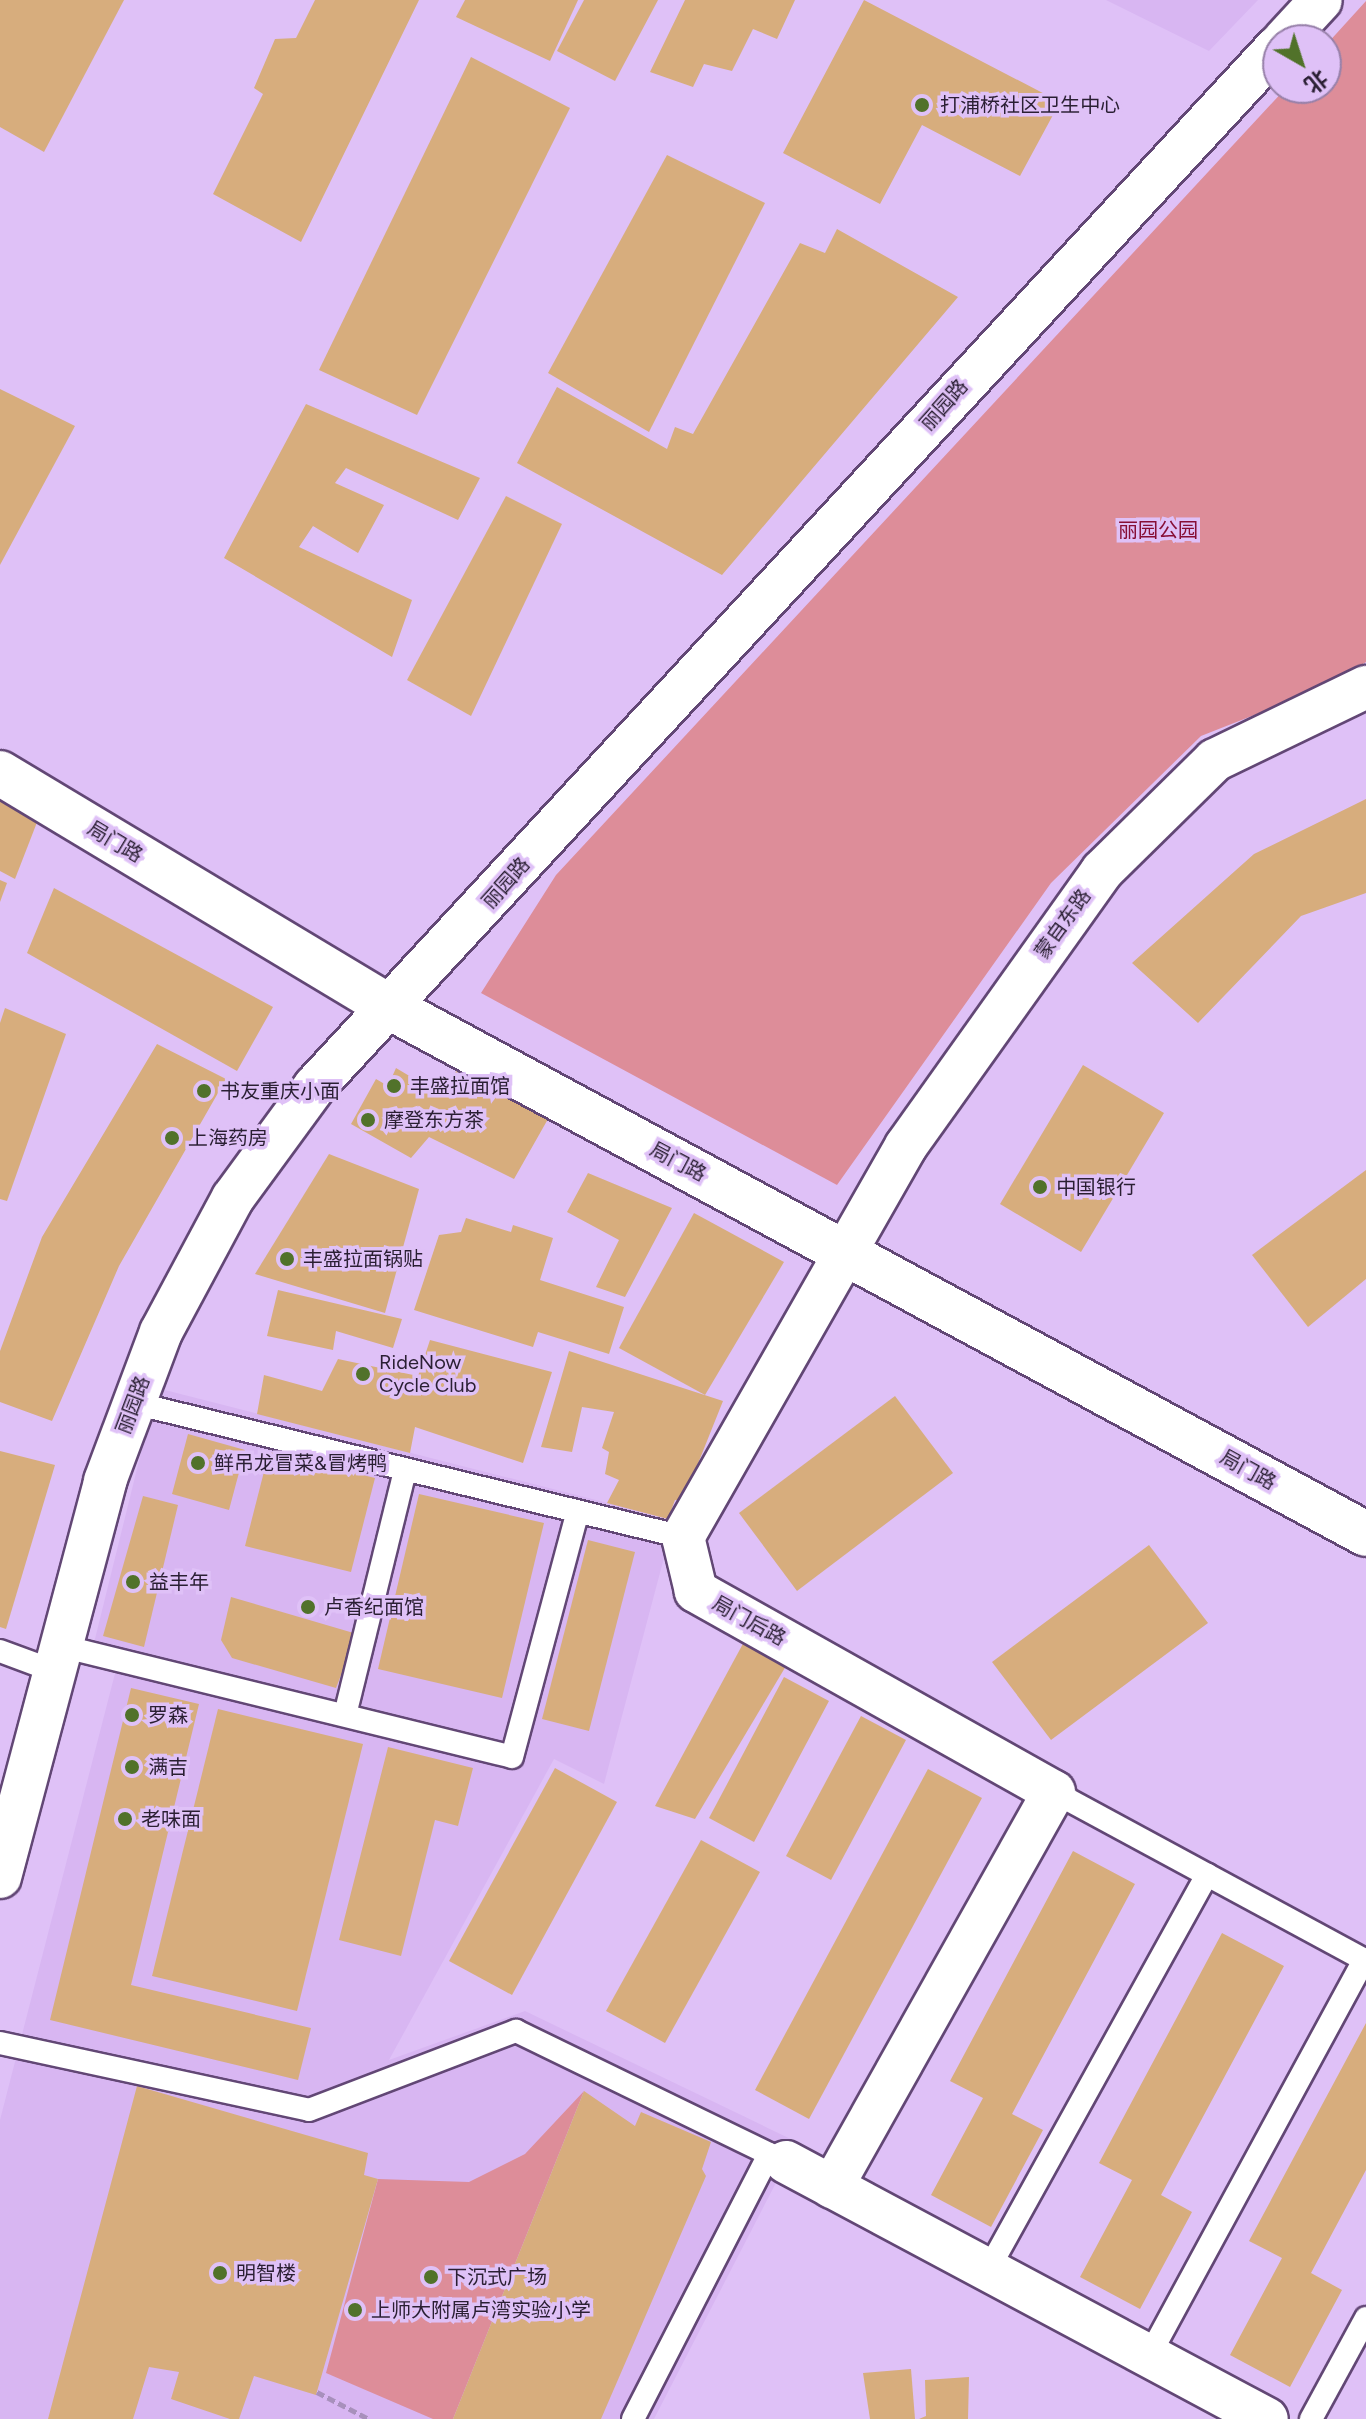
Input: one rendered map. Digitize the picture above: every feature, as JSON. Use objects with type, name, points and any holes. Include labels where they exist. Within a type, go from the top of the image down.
[{"type":"street","points":[[1299,24],[1321,0]]},
{"type":"street","name":"丽园路","points":[[0,1877],[105,1481],[161,1332],[233,1198],[315,1086],[1262,63]]},
{"type":"street","name":"蒙自东路","points":[[845,1250],[906,1146],[1102,871],[1215,760],[1366,687]]},
{"type":"street","name":"局门路","points":[[0,773],[389,1007],[845,1250],[1366,1534]]},
{"type":"street","points":[[683,1537],[845,1250]]},
{"type":"street","name":"局门后路","points":[[683,1537],[696,1591],[1054,1792]]},
{"type":"street","points":[[832,2187],[1054,1792]]},
{"type":"street","points":[[778,2158],[1267,2419]]},
{"type":"lane","points":[[134,1403],[577,1514],[683,1537]]},
{"type":"lane","points":[[345,1715],[405,1471]]},
{"type":"lane","points":[[0,1651],[58,1659],[345,1715],[512,1757],[577,1514]]},
{"type":"lane","points":[[1054,1792],[1365,1960],[1149,2356]]},
{"type":"lane","points":[[988,2270],[1207,1875]]},
{"type":"lane","points":[[0,2043],[309,2110],[516,2031],[778,2158],[633,2419]]},
{"type":"lane","points":[[1311,2419],[1366,2318]]},
{"type":"path","points":[[317,2392],[369,2419]]},
{"type":"shaded area","points":[[1106,0],[1258,0],[1209,51]]},
{"type":"shaded area","points":[[157,1388],[674,1520],[604,1784],[554,1759],[389,2060],[525,2011],[797,2142],[654,2419],[0,2419],[0,2120],[120,1654],[93,1647]]},
{"type":"green space","name":"丽园公园","points":[[1366,1],[1366,662],[1333,684],[1201,736],[1051,883],[837,1185],[481,993],[556,875],[1271,104],[1342,104],[1342,27]]},
{"type":"green space","name":"下沉式广场","points":[[584,2091],[453,2419],[433,2419],[326,2373],[378,2179],[469,2182],[525,2154]]},
{"type":"building","points":[[0,0],[124,0],[44,152],[0,127]]},
{"type":"building","points":[[315,0],[419,0],[301,242],[213,194],[263,94],[254,88],[275,39],[296,38]]},
{"type":"building","points":[[465,0],[578,0],[550,61],[456,17]]},
{"type":"building","points":[[584,0],[658,0],[615,81],[557,51]]},
{"type":"building","points":[[685,0],[795,0],[777,39],[753,29],[732,71],[704,64],[693,87],[650,72]]},
{"type":"building","points":[[864,0],[1060,102],[1020,176],[922,125],[880,204],[783,153]]},
{"type":"building","points":[[471,57],[570,108],[417,415],[319,370]]},
{"type":"building","points":[[667,155],[765,203],[649,432],[548,373]]},
{"type":"building","points":[[837,229],[958,297],[722,575],[517,463],[557,387],[667,449],[675,427],[693,434],[800,243],[825,253]]},
{"type":"building","points":[[0,389],[75,426],[0,565]]},
{"type":"building","points":[[306,404],[480,478],[458,520],[346,468],[335,483],[384,505],[358,553],[313,526],[299,547],[412,600],[392,657],[224,558]]},
{"type":"building","points":[[506,496],[562,524],[471,716],[407,680]]},
{"type":"building","points":[[0,788],[41,812],[15,879],[0,871]]},
{"type":"building","points":[[1366,799],[1366,893],[1301,916],[1198,1023],[1132,963],[1254,854]]},
{"type":"building","points":[[0,880],[7,883],[0,902]]},
{"type":"building","points":[[54,888],[273,1007],[237,1071],[27,953]]},
{"type":"building","points":[[5,1008],[66,1034],[7,1201],[0,1199],[0,1023]]},
{"type":"building","points":[[157,1044],[226,1079],[119,1266],[52,1421],[0,1402],[0,1351],[42,1237]]},
{"type":"building","points":[[1083,1065],[1164,1113],[1081,1252],[1000,1204]]},
{"type":"building","points":[[396,1068],[438,1093],[459,1068],[548,1119],[514,1179],[429,1137],[411,1158],[351,1124],[376,1079],[388,1086]]},
{"type":"building","points":[[329,1154],[419,1189],[385,1313],[255,1274]]},
{"type":"building","points":[[1366,1170],[1366,1279],[1308,1327],[1252,1255]]},
{"type":"building","points":[[588,1173],[672,1208],[625,1297],[596,1287],[619,1240],[567,1212]]},
{"type":"building","points":[[694,1213],[784,1262],[705,1395],[619,1348]]},
{"type":"building","points":[[466,1218],[511,1232],[513,1225],[553,1238],[540,1280],[624,1307],[609,1354],[538,1332],[533,1347],[414,1310],[439,1235],[461,1232]]},
{"type":"building","points":[[278,1290],[402,1319],[393,1348],[336,1331],[333,1350],[267,1336]]},
{"type":"building","points":[[430,1340],[552,1372],[523,1463],[415,1427],[410,1453],[257,1414],[264,1375],[322,1391],[338,1359],[418,1376]]},
{"type":"building","points":[[569,1351],[723,1401],[683,1501],[675,1500],[668,1519],[607,1503],[619,1480],[605,1474],[609,1452],[602,1448],[614,1412],[582,1407],[572,1452],[541,1447]]},
{"type":"building","points":[[895,1396],[953,1473],[797,1591],[739,1513]]},
{"type":"building","points":[[188,1434],[245,1450],[229,1510],[172,1494]]},
{"type":"building","points":[[0,1451],[55,1465],[6,1629],[0,1627]]},
{"type":"building","points":[[269,1452],[375,1478],[351,1572],[245,1546]]},
{"type":"building","points":[[419,1494],[544,1523],[502,1698],[378,1669]]},
{"type":"building","points":[[143,1496],[178,1505],[144,1647],[103,1636]]},
{"type":"building","points":[[588,1540],[635,1552],[589,1731],[542,1719]]},
{"type":"building","points":[[1149,1545],[1208,1623],[1051,1740],[992,1662]]},
{"type":"building","points":[[231,1597],[357,1634],[336,1688],[232,1658],[221,1640]]},
{"type":"building","points":[[745,1640],[786,1666],[695,1819],[655,1806]]},
{"type":"building","points":[[784,1677],[829,1701],[754,1842],[709,1818]]},
{"type":"building","points":[[131,1688],[199,1704],[131,1985],[311,2028],[298,2080],[50,2020]]},
{"type":"building","points":[[218,1709],[363,1744],[297,2011],[152,1976]]},
{"type":"building","points":[[861,1716],[906,1740],[831,1880],[786,1856]]},
{"type":"building","points":[[388,1747],[473,1768],[458,1826],[435,1820],[401,1956],[339,1940]]},
{"type":"building","points":[[555,1768],[617,1802],[512,1995],[449,1961]]},
{"type":"building","points":[[928,1769],[982,1798],[809,2119],[755,2090]]},
{"type":"building","points":[[701,1840],[760,1872],[665,2043],[606,2011]]},
{"type":"building","points":[[1073,1851],[1135,1884],[1012,2114],[1043,2130],[991,2227],[931,2195],[983,2098],[950,2081]]},
{"type":"building","points":[[1222,1933],[1284,1966],[1161,2195],[1192,2212],[1140,2309],[1080,2277],[1132,2180],[1099,2163]]},
{"type":"building","points":[[1366,2023],[1366,2170],[1311,2273],[1342,2290],[1290,2387],[1230,2355],[1282,2258],[1249,2241]]},
{"type":"building","name":"明智楼","points":[[137,2086],[368,2153],[364,2175],[378,2179],[316,2395],[254,2376],[239,2419],[230,2419],[171,2399],[179,2372],[149,2367],[133,2419],[48,2419]]},
{"type":"building","points":[[584,2091],[635,2126],[641,2112],[711,2142],[702,2169],[706,2176],[601,2419],[453,2419]]},
{"type":"building","points":[[911,2369],[915,2419],[870,2419],[863,2373]]},
{"type":"building","points":[[969,2377],[968,2419],[919,2419],[926,2416],[925,2380]]},
{"type":"place","name":"打浦桥社区卫生中心","points":[[922,105]]},
{"type":"place","name":"丰盛拉面馆","points":[[394,1086]]},
{"type":"place","name":"书友重庆小面","points":[[204,1091]]},
{"type":"place","name":"摩登东方茶","points":[[368,1120]]},
{"type":"place","name":"上海药房","points":[[172,1138]]},
{"type":"place","name":"中国银行","points":[[1040,1187]]},
{"type":"place","name":"丰盛拉面锅贴","points":[[287,1259]]},
{"type":"place","name":"RideNow Cycle Club","points":[[363,1374]]},
{"type":"place","name":"鲜吊龙冒菜&冒烤鸭","points":[[198,1463]]},
{"type":"place","name":"益丰年","points":[[133,1582]]},
{"type":"place","name":"卢香纪面馆","points":[[308,1607]]},
{"type":"place","name":"罗森","points":[[132,1715]]},
{"type":"place","name":"满吉","points":[[132,1767]]},
{"type":"place","name":"老味面","points":[[125,1819]]},
{"type":"place","name":"明智楼","points":[[220,2273]]},
{"type":"place","name":"下沉式广场","points":[[431,2277]]},
{"type":"place","name":"上师大附属卢湾实验小学","points":[[355,2310]]}]
